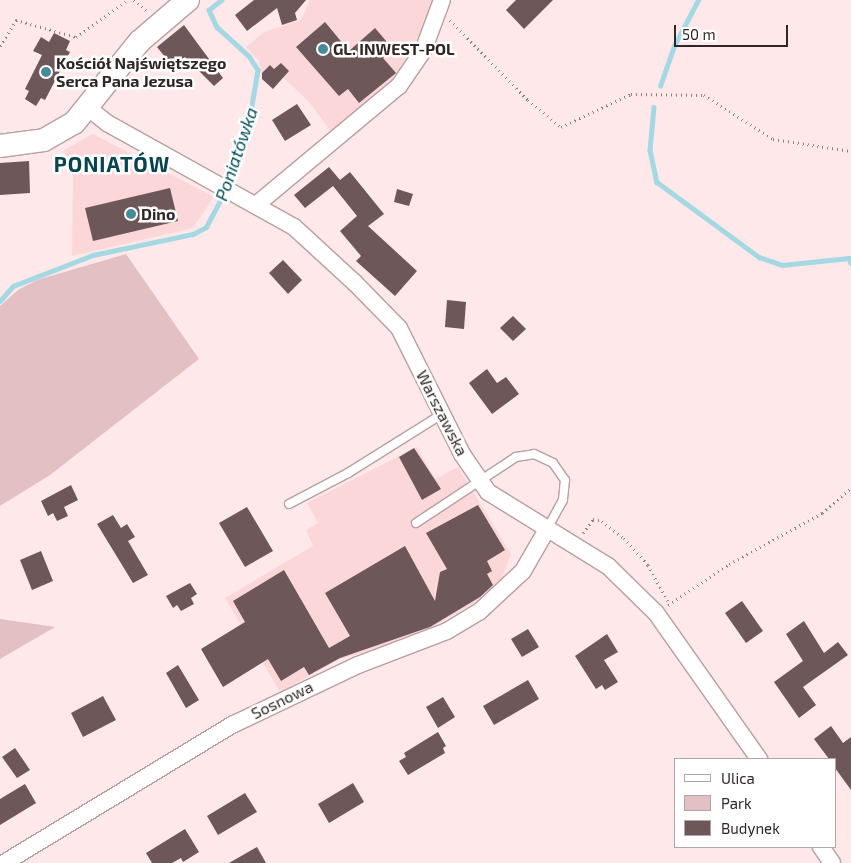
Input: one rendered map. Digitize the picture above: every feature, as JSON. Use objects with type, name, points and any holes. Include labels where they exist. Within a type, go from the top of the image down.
[{"type":"street","points":[[0,146],[55,136],[88,108],[140,41],[188,0]]},
{"type":"street","points":[[256,205],[398,86],[423,51],[441,6]]},
{"type":"street","name":"Warszawska","points":[[88,108],[107,124],[294,227],[399,328],[442,414],[488,492],[546,531],[608,566],[663,609],[758,758]]},
{"type":"street","name":"Sosnowa","points":[[4,863],[232,725],[358,665],[447,631],[480,612],[523,571],[546,531]]},
{"type":"street","points":[[822,848],[832,863]]},
{"type":"lane","points":[[289,504],[348,473],[442,414]]},
{"type":"lane","points":[[416,523],[481,482],[516,457],[534,454],[553,463],[565,480],[564,500],[546,531]]},
{"type":"path","points":[[0,46],[16,20],[76,37],[128,0]]},
{"type":"path","points":[[134,0],[153,16]]},
{"type":"path","points":[[441,6],[528,100],[561,127],[631,94],[704,95],[773,139],[851,151]]},
{"type":"path","points":[[573,546],[593,519],[602,521],[648,565],[663,609],[729,564],[822,513],[851,488]]},
{"type":"shaded area","points":[[310,0],[436,0],[421,43],[393,82],[333,134],[309,102],[270,65],[262,73],[259,61],[246,47],[264,32],[301,20]]},
{"type":"shaded area","points":[[93,134],[214,197],[193,228],[72,256],[73,178],[64,150]]},
{"type":"shaded area","points":[[417,447],[435,479],[458,467],[511,554],[498,589],[414,638],[340,659],[280,692],[225,598],[313,546],[306,530],[318,523],[307,503]]},
{"type":"green space","points":[[126,254],[199,359],[50,475],[0,506],[0,306],[18,290],[37,280]]},
{"type":"green space","points":[[0,619],[55,627],[0,659]]},
{"type":"building","points":[[254,0],[306,0],[295,13],[297,20],[282,25],[277,8],[247,31],[235,15]]},
{"type":"building","points":[[516,0],[553,0],[524,29],[506,10]]},
{"type":"building","points":[[325,22],[349,51],[375,28],[393,49],[383,58],[396,73],[359,103],[348,89],[339,96],[296,47]]},
{"type":"building","points":[[184,25],[223,78],[214,86],[185,57],[173,67],[157,47]]},
{"type":"building","name":"Kościół Najświętszego Serca Pana Jezusa","points":[[54,33],[70,41],[66,50],[70,52],[45,100],[41,98],[36,106],[25,99],[29,91],[25,89],[42,55],[33,51],[41,37],[49,42]]},
{"type":"building","points":[[281,63],[289,71],[273,89],[262,79],[262,73],[270,65],[274,69]]},
{"type":"building","points":[[297,104],[311,125],[285,141],[272,120]]},
{"type":"building","points":[[29,161],[30,193],[0,195],[0,163]]},
{"type":"building","points":[[329,167],[340,180],[350,172],[384,214],[368,226],[417,271],[395,296],[356,261],[361,256],[340,231],[357,216],[333,186],[305,208],[294,195]]},
{"type":"building","name":"Dino","points":[[170,188],[178,221],[93,241],[85,208]]},
{"type":"building","points":[[397,189],[413,194],[409,206],[394,202]]},
{"type":"building","points":[[283,260],[302,280],[288,294],[269,273]]},
{"type":"building","points":[[447,300],[466,302],[464,329],[445,327]]},
{"type":"building","points":[[513,316],[526,329],[513,341],[500,328]]},
{"type":"building","points":[[487,369],[497,383],[506,377],[519,394],[492,414],[469,383]]},
{"type":"building","points":[[414,448],[441,489],[422,500],[399,457]]},
{"type":"building","points":[[71,485],[78,500],[64,507],[68,516],[57,521],[53,513],[48,516],[41,501]]},
{"type":"building","points":[[478,505],[505,550],[487,561],[492,571],[487,574],[493,585],[480,597],[430,627],[340,658],[309,675],[304,667],[281,681],[268,659],[223,687],[201,649],[245,622],[233,601],[284,570],[329,648],[350,636],[325,593],[405,546],[435,601],[440,572],[447,569],[426,533]]},
{"type":"building","points":[[247,507],[273,551],[245,567],[219,523]]},
{"type":"building","points":[[113,515],[121,528],[127,524],[135,537],[128,541],[148,575],[133,583],[97,524]]},
{"type":"building","points":[[41,551],[53,581],[32,590],[20,560]]},
{"type":"building","points":[[190,583],[197,594],[191,598],[194,604],[181,611],[177,605],[173,608],[166,596]]},
{"type":"building","points":[[742,601],[763,631],[746,643],[725,613]]},
{"type":"building","points":[[804,621],[824,653],[838,642],[848,655],[803,687],[816,705],[799,718],[774,682],[803,661],[786,634]]},
{"type":"building","points":[[528,629],[539,647],[522,657],[511,639]]},
{"type":"building","points":[[607,634],[618,652],[604,660],[618,682],[605,690],[602,685],[596,689],[575,656]]},
{"type":"building","points":[[178,665],[199,700],[186,708],[166,673]]},
{"type":"building","points":[[528,680],[539,699],[494,725],[483,706]]},
{"type":"building","points":[[103,696],[116,720],[83,737],[71,713]]},
{"type":"building","points":[[443,697],[455,717],[438,728],[426,707]]},
{"type":"building","points":[[831,726],[843,743],[851,737],[851,790],[836,769],[836,758],[828,758],[814,739]]},
{"type":"building","points":[[438,732],[446,746],[443,748],[445,753],[408,775],[399,761],[406,757],[404,753]]},
{"type":"building","points":[[15,748],[30,770],[17,778],[2,757]]},
{"type":"building","points":[[353,783],[364,802],[329,823],[318,804]]},
{"type":"building","points":[[25,784],[36,803],[0,825],[0,799]]},
{"type":"building","points":[[245,793],[257,812],[218,835],[207,816]]},
{"type":"building","points":[[185,829],[199,852],[183,862],[181,858],[172,863],[152,863],[146,853]]},
{"type":"building","points":[[257,847],[266,863],[229,863]]},
{"type":"waterway","name":"Poniatówka","points":[[222,0],[209,10],[217,27],[249,56],[258,70],[248,129],[227,186]]},
{"type":"waterway","points":[[660,86],[674,46],[698,0]]},
{"type":"waterway","points":[[654,107],[650,150],[657,182],[759,257],[782,265],[849,258],[851,263]]},
{"type":"waterway","name":"Poniatówka","points":[[0,301],[13,286],[93,255],[193,234],[206,227],[224,193]]},
{"type":"place","name":"GL. INWEST-POL","points":[[323,49]]},
{"type":"place","name":"Kościół Najświętszego Serca Pana Jezusa","points":[[46,72]]},
{"type":"place","name":"Dino","points":[[131,214]]},
{"type":"district","name":"PONIATÓW","points":[[112,164]]}]
